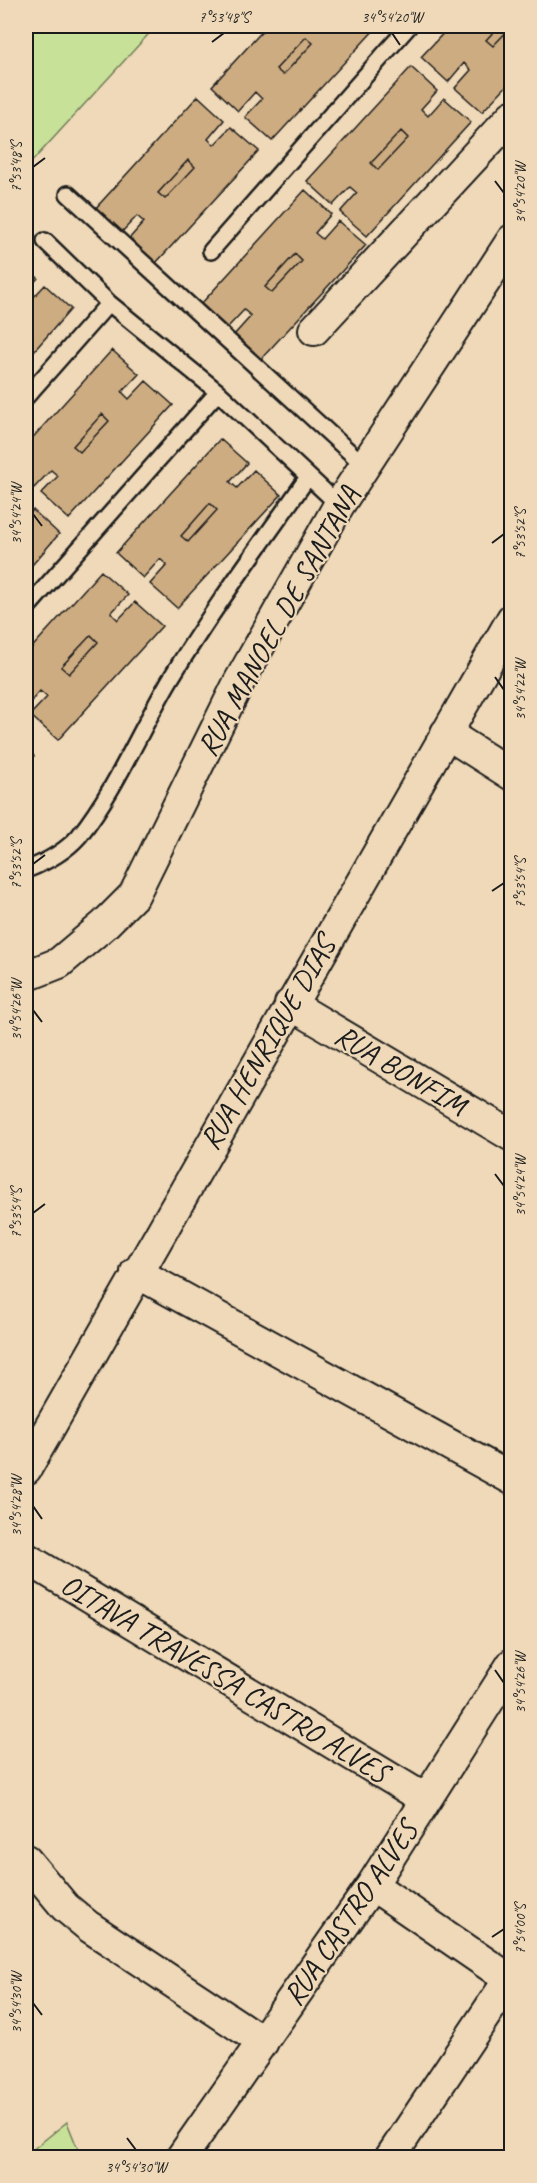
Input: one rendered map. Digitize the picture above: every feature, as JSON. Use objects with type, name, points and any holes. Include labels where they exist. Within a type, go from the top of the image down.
[{"type":"street","points":[[314,330],[512,116]]},
{"type":"street","name":"RUA MANOEL DE SANTANA","points":[[26,976],[59,963],[105,925],[134,895],[239,682],[339,505],[366,467],[449,333],[512,240]]},
{"type":"street","name":"RUA HENRIQUE DIAS","points":[[26,1469],[136,1272],[512,619]]},
{"type":"street","points":[[446,733],[512,775]]},
{"type":"street","name":"RUA BONFIM","points":[[290,1004],[512,1136]]},
{"type":"street","points":[[136,1272],[512,1479]]},
{"type":"street","name":"OITAVA TRAVESSA CASTRO ALVES","points":[[26,1558],[425,1799]]},
{"type":"street","name":"RUA CASTRO ALVES","points":[[182,2157],[372,1885],[512,1664]]},
{"type":"street","points":[[26,1860],[65,1907],[88,1926],[263,2042]]},
{"type":"street","points":[[372,1885],[511,1978],[390,2157]]},
{"type":"lane","points":[[211,251],[409,26]]},
{"type":"lane","points":[[68,194],[366,467]]},
{"type":"lane","points":[[45,241],[109,303],[218,392],[339,505]]},
{"type":"lane","points":[[26,397],[109,303]]},
{"type":"lane","points":[[26,609],[218,392]]},
{"type":"lane","points":[[26,870],[44,863],[77,838],[100,804],[171,678],[213,612],[308,477]]},
{"type":"green space","points":[[26,26],[156,26],[26,168]]},
{"type":"green space","points":[[67,2122],[81,2157],[26,2157],[26,2155]]},
{"type":"building","points":[[267,26],[376,28],[272,141],[245,117],[262,99],[255,92],[238,111],[212,86]]},
{"type":"building","points":[[450,26],[512,26],[512,80],[482,112],[455,88],[471,70],[464,63],[448,82],[421,57]]},
{"type":"building","points":[[499,26],[512,26],[493,46],[486,40]]},
{"type":"building","points":[[306,37],[313,43],[283,75],[276,69]]},
{"type":"building","points":[[411,67],[437,91],[421,109],[428,116],[444,98],[471,122],[367,236],[340,212],[357,193],[350,187],[333,205],[307,181]]},
{"type":"building","points":[[198,96],[224,120],[208,139],[214,145],[231,127],[259,151],[154,265],[127,241],[144,222],[137,216],[120,234],[94,210]]},
{"type":"building","points":[[401,131],[408,138],[378,170],[371,163]]},
{"type":"building","points":[[188,160],[195,167],[165,199],[158,193]]},
{"type":"building","points":[[305,190],[331,214],[315,233],[322,239],[338,221],[366,245],[261,359],[234,335],[251,316],[244,310],[227,328],[201,304]]},
{"type":"building","points":[[295,254],[302,261],[272,293],[265,287]]},
{"type":"building","points":[[26,267],[38,278],[26,291]]},
{"type":"building","points":[[45,285],[71,309],[26,360],[26,301],[28,303]]},
{"type":"building","points":[[112,350],[139,374],[122,392],[129,399],[146,381],[173,405],[69,519],[41,494],[58,476],[51,470],[34,488],[26,480],[26,445]]},
{"type":"building","points":[[102,414],[109,421],[80,452],[73,446]]},
{"type":"building","points":[[220,439],[247,463],[230,482],[237,488],[254,470],[281,495],[177,608],[150,584],[167,565],[160,559],[143,578],[116,553]]},
{"type":"building","points":[[210,503],[217,510],[188,542],[181,536]]},
{"type":"building","points":[[33,510],[59,534],[26,572],[26,517]]},
{"type":"building","points":[[101,571],[128,595],[111,613],[118,620],[135,602],[162,626],[58,740],[30,715],[47,697],[40,691],[26,707],[26,654]]},
{"type":"building","points":[[91,635],[98,642],[69,674],[61,667]]},
{"type":"building","points":[[26,749],[34,756],[26,765]]}]
